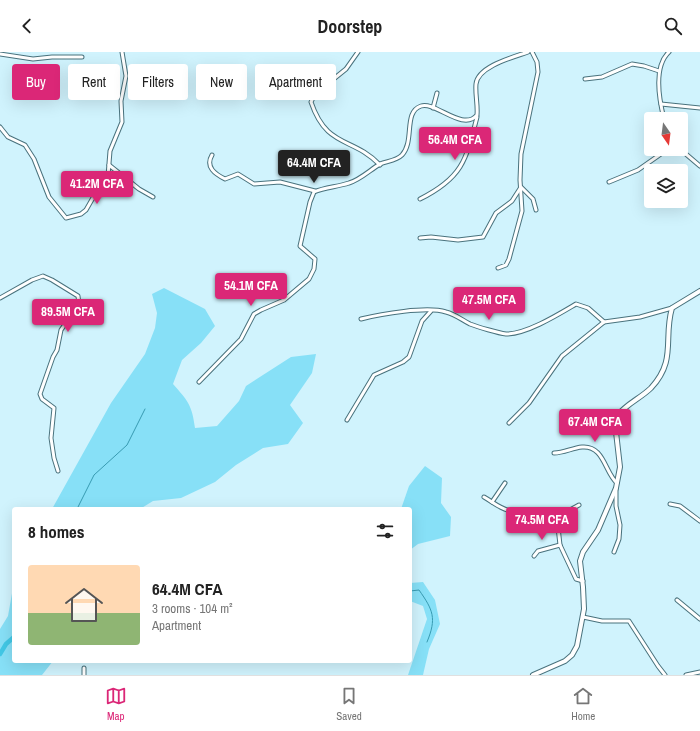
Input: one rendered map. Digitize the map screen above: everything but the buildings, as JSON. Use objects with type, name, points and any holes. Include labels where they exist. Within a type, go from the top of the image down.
[{"type":"street","points":[[0,127],[8,137],[25,145],[34,159],[49,197],[66,218],[81,214],[86,210],[98,188],[108,176],[112,146],[122,122],[121,102],[126,76],[122,52]]},
{"type":"street","points":[[358,52],[346,69],[315,94],[311,102],[321,123],[328,133],[361,150],[380,164]]},
{"type":"street","points":[[420,199],[446,185],[460,167],[467,154],[477,116],[476,86],[479,76],[491,66],[528,52]]},
{"type":"street","points":[[498,268],[506,265],[509,259],[522,211],[521,154],[538,72],[537,62],[532,52]]},
{"type":"street","points":[[663,112],[659,71],[665,56],[669,52]]},
{"type":"street","points":[[0,54],[33,59],[82,56]]},
{"type":"street","points":[[585,79],[602,77],[632,64],[659,71]]},
{"type":"street","points":[[433,108],[437,93]]},
{"type":"street","points":[[661,104],[700,108]]},
{"type":"street","points":[[212,155],[209,160],[209,165],[212,170],[225,178],[238,174],[254,184],[280,182],[315,192],[355,181],[380,164],[398,158],[406,149],[410,139],[410,119],[417,108],[426,105],[443,114],[470,120],[477,116]]},
{"type":"street","points":[[609,182],[638,170],[658,156]]},
{"type":"street","points":[[688,156],[700,166]]},
{"type":"street","points":[[109,165],[139,189],[153,197]]},
{"type":"street","points":[[521,187],[533,199],[536,210]]},
{"type":"street","points":[[420,238],[431,237],[458,240],[483,237],[496,213],[512,201],[521,187]]},
{"type":"street","points":[[198,382],[241,339],[254,314],[284,300],[309,279],[313,273],[315,259],[300,246],[310,202],[312,195],[315,192]]},
{"type":"street","points":[[0,298],[32,280],[43,276],[78,296],[79,304],[61,330],[57,350],[53,357],[40,394],[42,399],[54,408],[51,438],[54,458],[58,471]]},
{"type":"street","points":[[509,423],[529,403],[562,356],[604,322],[640,317],[672,308],[700,291]]},
{"type":"street","points":[[361,319],[383,313],[431,311],[446,312],[471,324],[504,334],[525,329],[558,315],[576,304],[588,308],[604,322]]},
{"type":"street","points":[[614,552],[619,539],[620,524],[616,506],[620,462],[615,426],[617,416],[651,388],[662,372],[669,347],[672,308]]},
{"type":"street","points":[[346,420],[374,375],[403,362],[409,357],[422,322],[431,311]]},
{"type":"street","points":[[554,453],[562,453],[582,447],[590,449],[603,459],[611,477],[617,482]]},
{"type":"street","points":[[533,675],[560,664],[572,655],[579,641],[583,617],[582,581],[580,570],[581,557],[598,530],[617,482]]},
{"type":"street","points":[[492,502],[505,483]]},
{"type":"street","points":[[484,497],[501,509],[520,513],[546,512],[558,519]]},
{"type":"street","points":[[670,504],[680,506],[700,521]]},
{"type":"street","points":[[579,506],[561,515],[558,519],[560,545],[574,576],[578,580],[582,581]]},
{"type":"street","points":[[534,556],[543,549],[560,545]]},
{"type":"street","points":[[676,600],[700,619]]},
{"type":"street","points":[[583,617],[602,621],[629,620],[665,675]]},
{"type":"street","points":[[84,668],[84,675]]},
{"type":"street","points":[[686,675],[700,672]]},
{"type":"shaded area","points":[[164,288],[205,309],[215,326],[201,343],[182,360],[173,384],[191,408],[195,428],[217,426],[239,401],[246,386],[291,357],[316,354],[312,373],[290,405],[303,423],[288,444],[263,448],[236,465],[215,482],[181,498],[153,501],[143,507],[53,507],[111,403],[145,354],[155,328],[157,313],[152,294]]},
{"type":"shaded area","points":[[425,466],[442,478],[441,503],[451,517],[450,536],[418,544],[412,548],[412,507],[402,507],[409,486]]},
{"type":"shaded area","points":[[423,582],[435,600],[440,624],[429,649],[423,675],[408,675],[427,619],[423,606],[412,602],[412,583]]},
{"type":"shaded area","points":[[12,593],[12,663],[51,663],[42,675],[0,675],[0,629],[8,616]]},
{"type":"waterway","points":[[78,507],[94,475],[127,445],[145,409]]},
{"type":"waterway","points":[[412,591],[419,590],[428,603],[432,614],[432,627],[427,642]]},
{"type":"waterway","points":[[0,654],[6,644],[12,639]]}]
